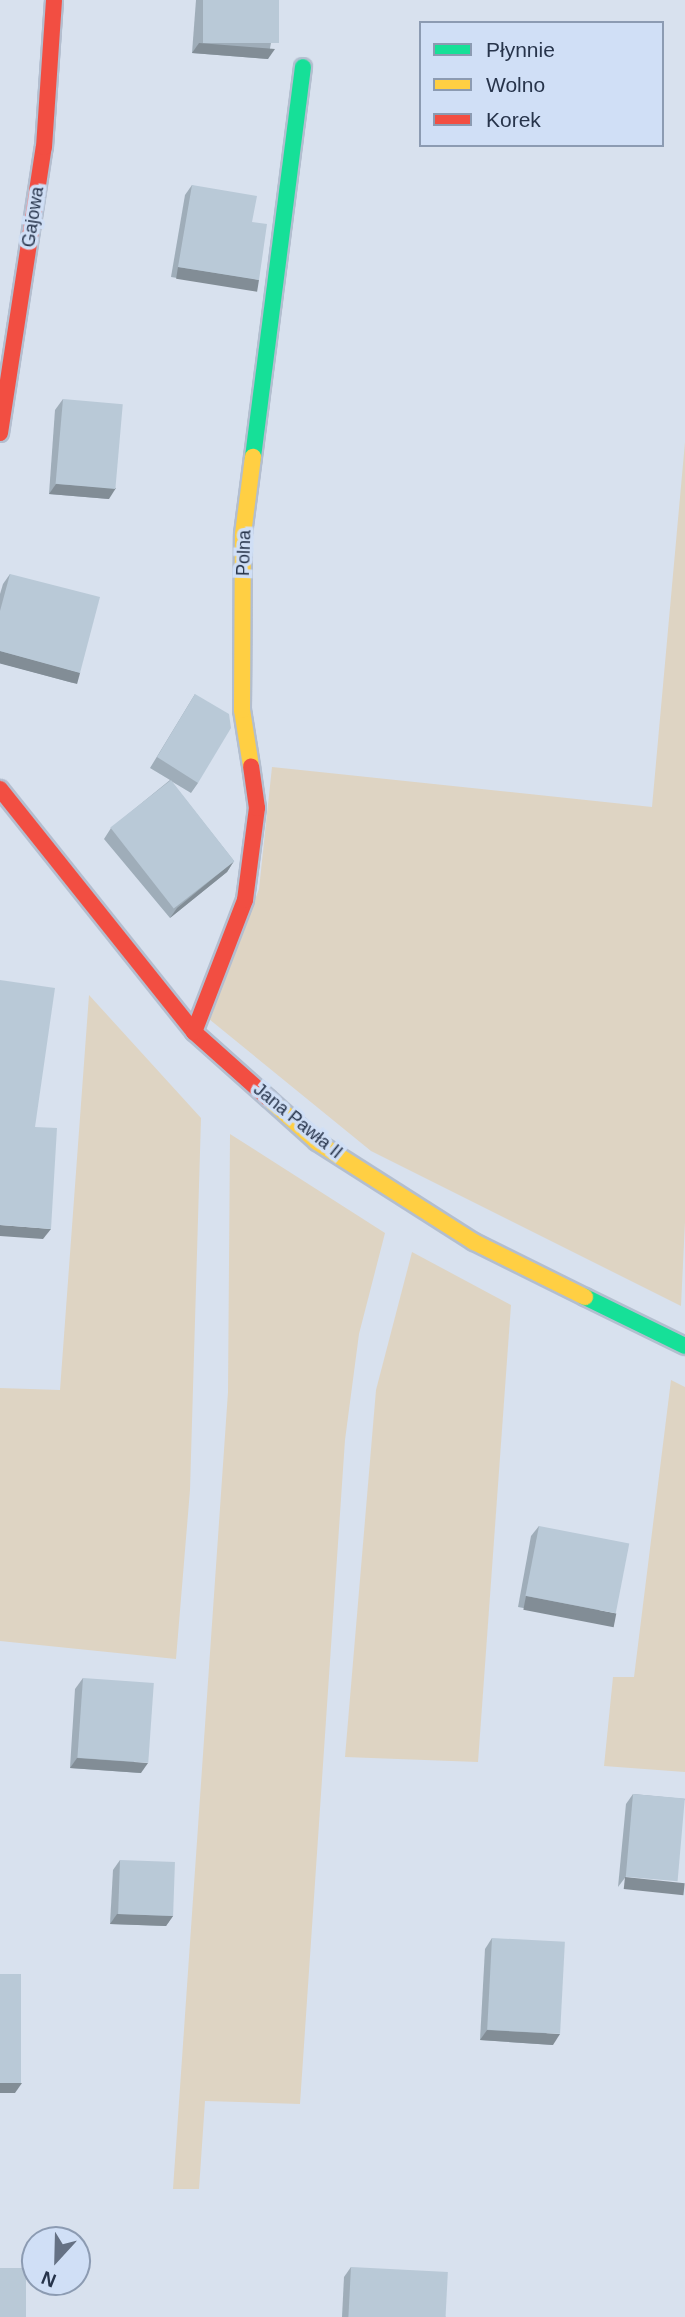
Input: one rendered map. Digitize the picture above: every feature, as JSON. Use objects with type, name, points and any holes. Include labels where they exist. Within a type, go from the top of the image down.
[{"type":"street","name":"Gajowa","points":[[0,433],[44,147],[54,0]]},
{"type":"street","name":"Polna","points":[[194,1032],[245,900],[257,808],[242,710],[243,534],[303,67]]},
{"type":"street","name":"Jana Pawła II","points":[[0,789],[194,1032],[338,1155],[474,1242],[685,1346]]},
{"type":"shaded area","points":[[685,442],[685,1222],[681,1306],[371,1151],[209,1019],[259,889],[272,767],[652,807]]},
{"type":"shaded area","points":[[89,995],[201,1118],[190,1490],[176,1659],[0,1641],[0,1388],[60,1390]]},
{"type":"shaded area","points":[[230,1134],[385,1233],[359,1334],[345,1440],[300,2104],[205,2101],[199,2189],[173,2189],[228,1392]]},
{"type":"shaded area","points":[[412,1252],[511,1305],[478,1762],[345,1757],[376,1390]]},
{"type":"shaded area","points":[[671,1380],[685,1387],[685,1772],[604,1766],[613,1677],[634,1677]]},
{"type":"building","points":[[203,0],[279,0],[279,43],[203,43]]},
{"type":"building","points":[[192,185],[257,196],[252,222],[267,224],[259,280],[178,267]]},
{"type":"building","points":[[63,399],[123,404],[115,489],[56,484]]},
{"type":"building","points":[[10,574],[100,597],[80,673],[0,651],[0,611]]},
{"type":"building","points":[[195,694],[229,714],[231,728],[198,783],[157,757]]},
{"type":"building","points":[[171,780],[234,861],[174,909],[110,827]]},
{"type":"building","points":[[0,980],[55,988],[35,1127],[57,1128],[51,1229],[0,1225]]},
{"type":"building","points":[[539,1526],[629,1544],[616,1613],[525,1596]]},
{"type":"building","points":[[83,1678],[154,1683],[148,1763],[77,1758]]},
{"type":"building","points":[[633,1794],[685,1799],[678,1881],[626,1877]]},
{"type":"building","points":[[120,1860],[175,1862],[173,1916],[118,1914]]},
{"type":"building","points":[[492,1938],[565,1942],[560,2034],[487,2030]]},
{"type":"building","points":[[0,1974],[21,1974],[21,2083],[0,2083]]},
{"type":"building","points":[[351,2267],[448,2272],[446,2317],[348,2317]]},
{"type":"building","points":[[0,2268],[21,2268],[21,2296],[26,2296],[26,2317],[0,2317]]},
{"type":"traffic: fast","points":[[253,457],[303,67]]},
{"type":"traffic: fast","points":[[585,1297],[685,1346]]},
{"type":"traffic: slow","points":[[251,766],[242,710],[243,534],[253,457]]},
{"type":"traffic: slow","points":[[269,1099],[317,1142],[474,1242],[585,1297]]},
{"type":"traffic: jam","points":[[0,433],[44,147],[54,0]]},
{"type":"traffic: jam","points":[[194,1032],[245,900],[257,808],[251,766]]},
{"type":"traffic: jam","points":[[0,789],[194,1032],[269,1099]]}]
